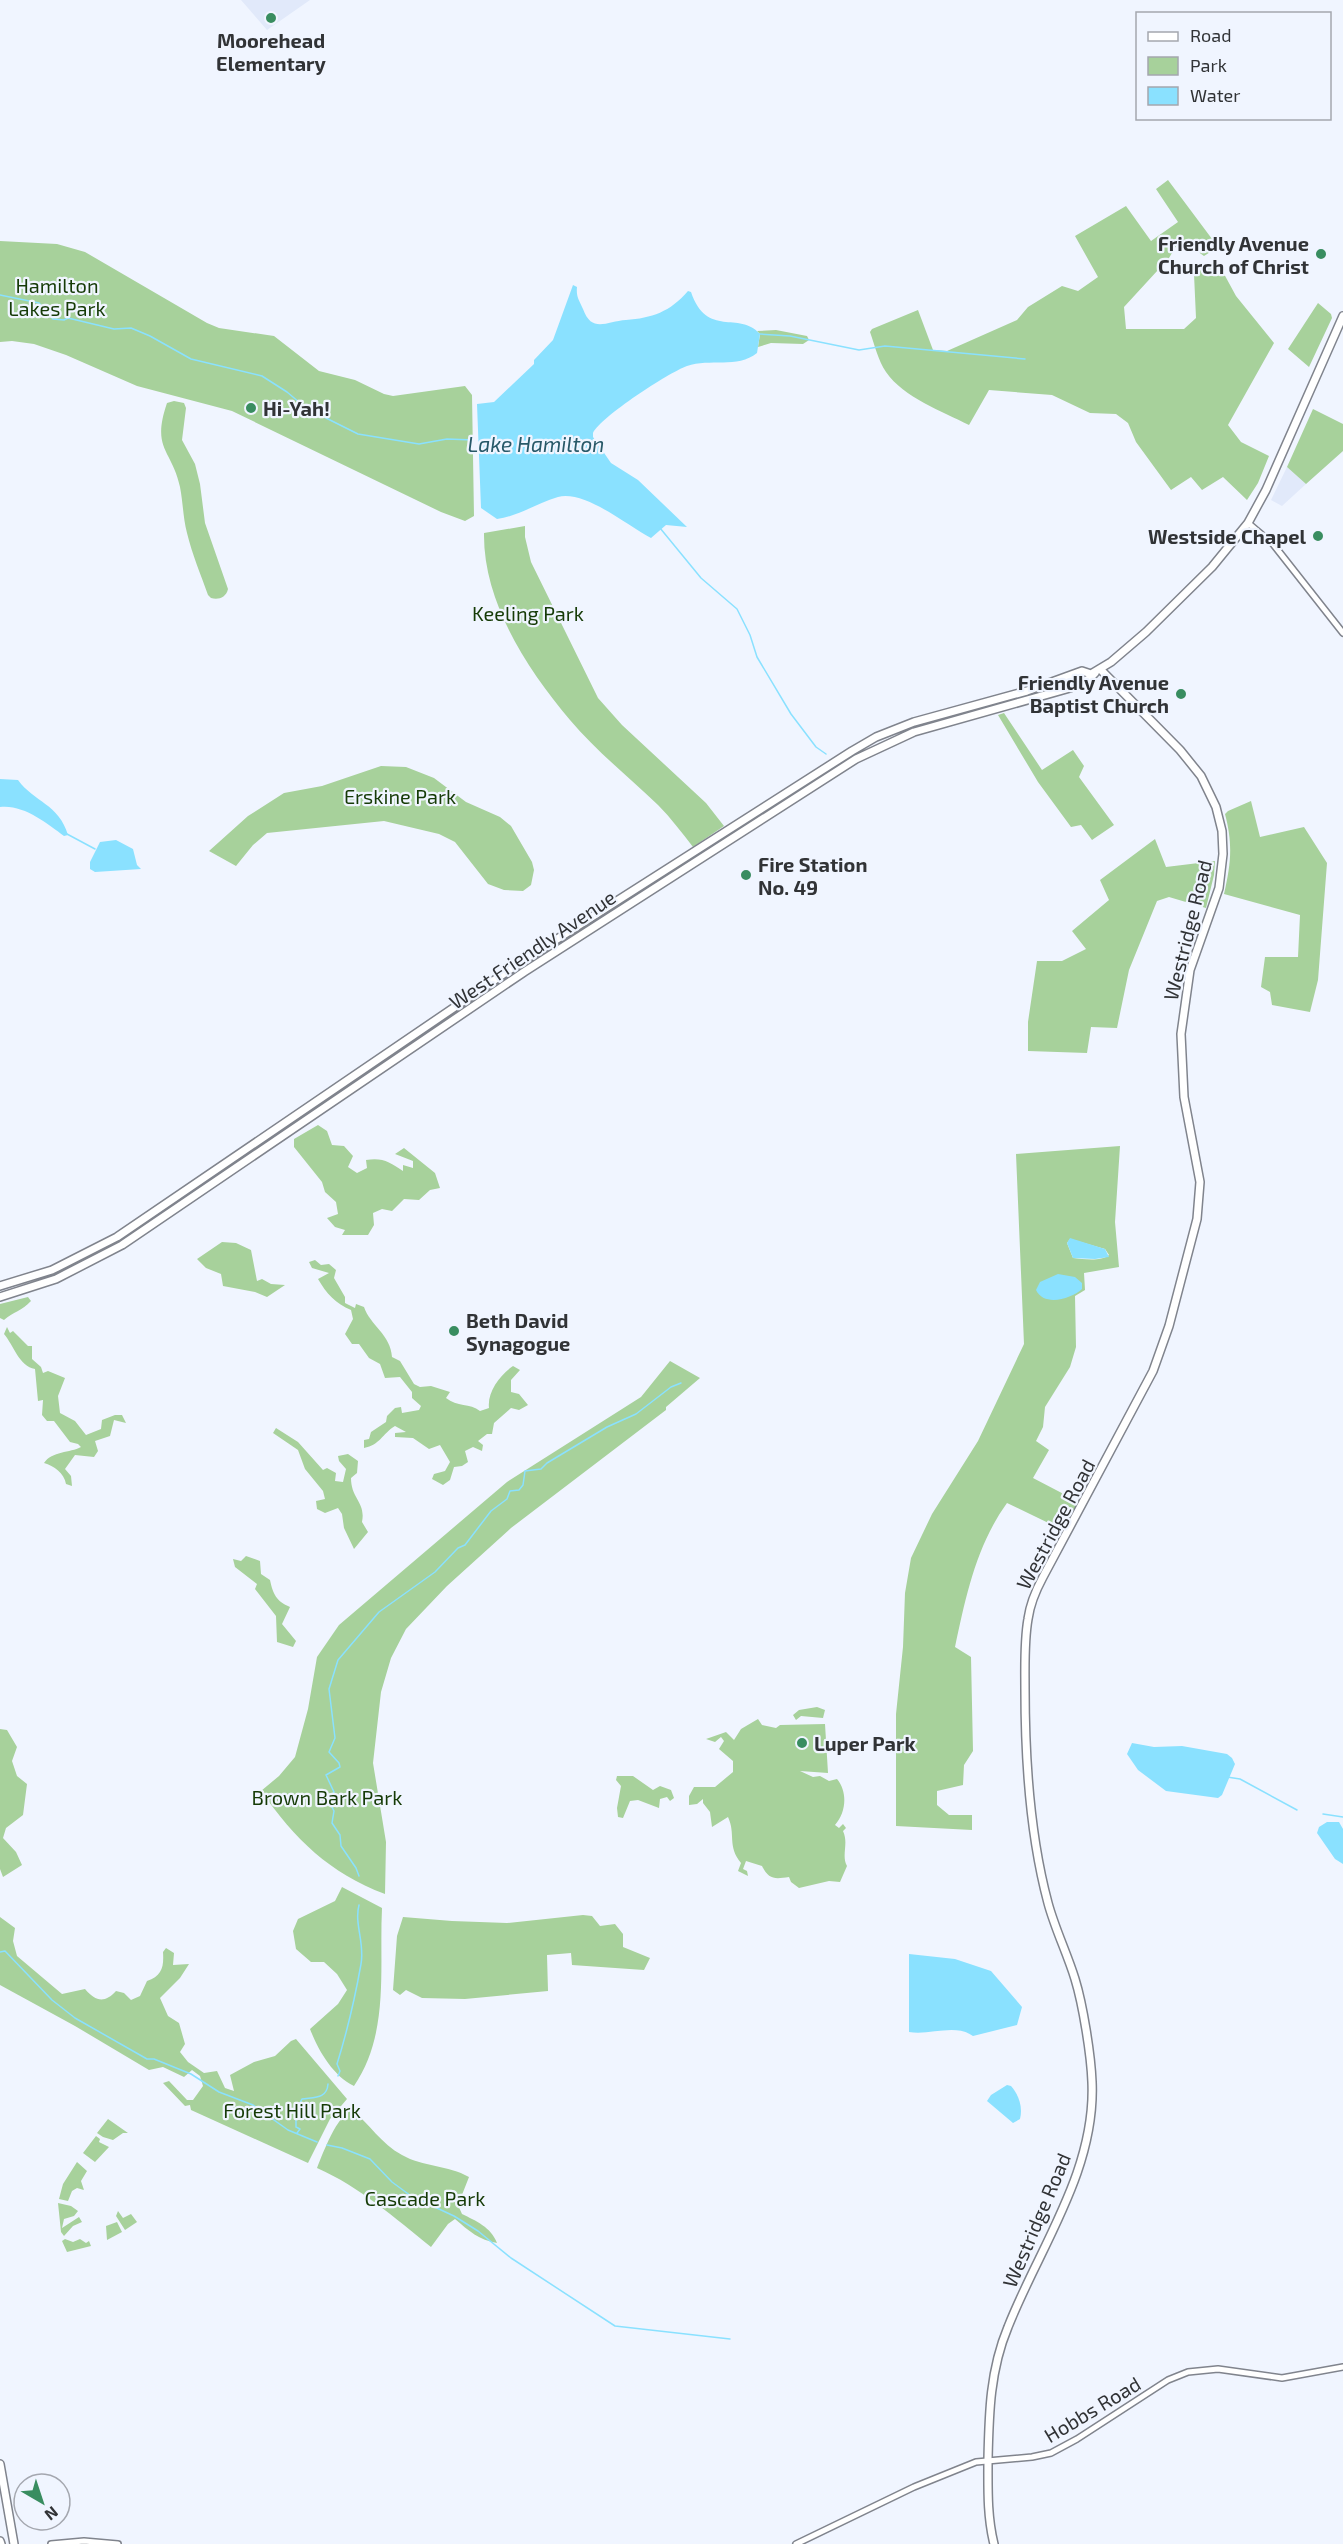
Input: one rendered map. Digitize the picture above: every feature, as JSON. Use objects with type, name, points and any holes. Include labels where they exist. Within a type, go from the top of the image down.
[{"type":"main road","name":"West Friendly Avenue","points":[[0,1286],[52,1270],[117,1237],[518,964],[876,737],[914,722],[1027,691],[1082,671],[1090,674],[1125,652],[1219,559],[1248,523],[1266,490],[1343,316]]},
{"type":"main road","name":"West Friendly Avenue","points":[[0,1297],[56,1279],[122,1245],[524,972],[856,759],[914,732],[1070,688],[1089,679],[1100,669]]},
{"type":"main road","name":"Westridge Road","points":[[994,2544],[988,2507],[988,2460],[989,2404],[997,2358],[1012,2316],[1079,2169],[1088,2135],[1092,2098],[1090,2064],[1078,1992],[1044,1887],[1029,1782],[1024,1652],[1028,1618],[1034,1595],[1043,1577],[1154,1371],[1178,1293],[1197,1219],[1200,1193],[1197,1158],[1182,1082],[1181,1034],[1190,970],[1219,888],[1223,854],[1222,831],[1216,807],[1201,776],[1180,750],[1100,669]]},
{"type":"main road","points":[[0,2464],[14,2544]]},
{"type":"street","points":[[1248,523],[1273,544],[1343,633]]},
{"type":"street","name":"Hobbs Road","points":[[796,2544],[914,2487],[976,2462],[1051,2453],[1077,2439],[1168,2380],[1188,2372],[1218,2369],[1282,2378],[1343,2367]]},
{"type":"street","points":[[51,2544],[84,2541],[118,2544]]},
{"type":"shaded area","name":"Moorehead Elementary","points":[[241,0],[310,0],[267,30]]},
{"type":"shaded area","points":[[1287,467],[1306,484],[1282,506],[1271,500]]},
{"type":"green space","points":[[1168,180],[1218,247],[1204,256],[1187,244],[1176,246],[1169,258],[1124,307],[1126,329],[1184,329],[1196,318],[1194,274],[1217,261],[1236,296],[1274,343],[1228,425],[1241,442],[1269,456],[1258,483],[1247,500],[1223,477],[1202,490],[1191,477],[1171,490],[1136,442],[1128,423],[1116,414],[1090,413],[1052,395],[989,390],[969,425],[913,397],[886,372],[870,332],[872,329],[918,310],[933,350],[947,351],[1017,320],[1028,307],[1062,286],[1078,291],[1098,277],[1075,236],[1126,206],[1151,241],[1178,222],[1156,189]]},
{"type":"green space","name":"Hamilton Lakes Park","points":[[0,241],[57,244],[85,252],[207,323],[219,328],[274,336],[319,371],[355,380],[384,394],[393,396],[465,386],[472,395],[474,516],[465,521],[441,512],[232,411],[137,386],[66,355],[34,344],[0,342]]},
{"type":"green space","points":[[1318,303],[1331,314],[1332,318],[1309,367],[1288,349]]},
{"type":"green space","points":[[776,330],[807,336],[809,340],[803,344],[771,343],[758,347],[760,334],[757,331]]},
{"type":"green space","points":[[174,401],[184,403],[186,408],[182,440],[195,464],[205,523],[228,589],[224,596],[219,598],[211,598],[208,595],[189,541],[176,474],[162,440],[161,431],[167,403]]},
{"type":"green space","points":[[1313,409],[1343,424],[1343,451],[1306,484],[1287,467]]},
{"type":"green space","name":"Keeling Park","points":[[525,526],[525,537],[531,562],[598,698],[622,725],[706,803],[724,826],[693,847],[658,805],[570,720],[538,679],[510,633],[491,584],[484,533]]},
{"type":"green space","points":[[1004,713],[1042,770],[1073,750],[1084,766],[1079,777],[1114,825],[1092,840],[1081,825],[1071,827],[1038,782],[998,715]]},
{"type":"green space","name":"Erskine Park","points":[[381,766],[406,767],[434,778],[466,802],[500,817],[511,826],[532,862],[534,870],[531,885],[523,891],[504,890],[488,884],[455,842],[439,834],[384,821],[267,833],[253,845],[236,866],[209,851],[248,816],[284,793],[322,786]]},
{"type":"green space","points":[[1251,801],[1260,837],[1304,827],[1327,863],[1318,980],[1310,1012],[1272,1005],[1270,992],[1261,987],[1265,957],[1298,957],[1300,915],[1224,894],[1230,854],[1225,814]]},
{"type":"green space","points":[[1155,839],[1166,867],[1215,861],[1206,908],[1169,897],[1157,901],[1129,970],[1117,1028],[1091,1027],[1087,1053],[1028,1051],[1028,1022],[1037,961],[1062,961],[1086,949],[1072,931],[1109,900],[1100,880]]},
{"type":"green space","points":[[318,1125],[327,1131],[332,1145],[344,1146],[353,1156],[348,1167],[357,1173],[367,1168],[366,1160],[372,1159],[386,1161],[403,1171],[403,1165],[413,1168],[413,1161],[395,1154],[404,1148],[435,1173],[440,1188],[430,1190],[419,1200],[404,1199],[392,1211],[382,1209],[373,1213],[374,1225],[368,1235],[342,1235],[345,1230],[335,1227],[327,1218],[338,1214],[336,1202],[325,1192],[322,1182],[294,1147],[294,1139]]},
{"type":"green space","points":[[1120,1146],[1115,1222],[1119,1267],[1084,1273],[1085,1290],[1075,1296],[1076,1347],[1070,1367],[1045,1407],[1043,1427],[1036,1441],[1049,1450],[1033,1478],[1079,1502],[1063,1530],[1007,1503],[987,1536],[974,1572],[955,1647],[971,1657],[973,1751],[964,1765],[963,1785],[937,1791],[937,1805],[949,1815],[972,1815],[972,1830],[896,1826],[896,1714],[903,1647],[905,1593],[911,1558],[932,1514],[978,1441],[1024,1344],[1016,1154]],"holes":[[[1070,1239],[1105,1249],[1109,1255],[1101,1259],[1073,1258],[1067,1243]]]},
{"type":"green space","points":[[222,1242],[236,1243],[251,1250],[257,1281],[262,1279],[271,1284],[285,1285],[267,1297],[255,1292],[223,1286],[221,1274],[206,1268],[197,1259]]},
{"type":"green space","points":[[315,1260],[321,1265],[329,1264],[336,1270],[334,1278],[345,1297],[345,1303],[355,1308],[356,1304],[364,1307],[388,1342],[392,1357],[400,1361],[414,1384],[450,1392],[446,1398],[450,1401],[480,1411],[489,1408],[492,1390],[503,1374],[513,1366],[520,1370],[511,1380],[511,1392],[519,1394],[528,1405],[519,1410],[511,1408],[494,1423],[492,1434],[487,1434],[478,1441],[483,1445],[482,1451],[473,1447],[465,1451],[468,1462],[454,1467],[450,1480],[443,1485],[432,1479],[434,1474],[445,1471],[450,1462],[440,1445],[429,1449],[413,1438],[395,1437],[395,1433],[406,1432],[395,1426],[377,1442],[364,1448],[364,1440],[369,1439],[371,1432],[386,1422],[387,1416],[395,1408],[401,1407],[402,1413],[419,1410],[421,1406],[412,1398],[412,1392],[400,1377],[385,1378],[380,1364],[369,1358],[359,1344],[352,1344],[345,1334],[353,1319],[351,1310],[332,1298],[324,1289],[318,1279],[329,1273],[312,1268],[309,1262]]},
{"type":"green space","points":[[28,1297],[31,1301],[24,1307],[4,1320],[0,1318],[0,1304]]},
{"type":"green space","points":[[7,1327],[10,1333],[13,1331],[28,1346],[32,1346],[32,1359],[41,1367],[43,1373],[48,1371],[65,1378],[58,1396],[60,1413],[75,1421],[86,1435],[101,1429],[102,1420],[115,1415],[122,1415],[126,1423],[114,1420],[110,1436],[95,1441],[98,1451],[94,1457],[75,1455],[65,1469],[71,1476],[72,1486],[66,1484],[58,1470],[44,1463],[56,1454],[81,1447],[70,1442],[54,1421],[47,1421],[42,1415],[43,1400],[38,1401],[35,1369],[25,1364],[17,1355],[4,1334]]},
{"type":"green space","name":"Brown Bark Park","points":[[670,1361],[700,1378],[666,1407],[666,1410],[511,1528],[447,1586],[406,1629],[391,1658],[381,1692],[373,1763],[386,1842],[385,1894],[365,1886],[330,1865],[300,1839],[261,1791],[279,1776],[295,1757],[308,1709],[317,1657],[339,1625],[507,1482],[641,1397]]},
{"type":"green space","points":[[276,1428],[298,1442],[323,1470],[327,1468],[336,1473],[335,1481],[343,1482],[346,1469],[338,1456],[348,1454],[358,1461],[357,1473],[351,1478],[353,1491],[362,1510],[362,1522],[368,1532],[354,1549],[338,1508],[325,1513],[317,1509],[316,1501],[325,1499],[323,1491],[305,1469],[298,1450],[273,1433]]},
{"type":"green space","points":[[246,1556],[260,1561],[261,1574],[270,1580],[278,1600],[290,1607],[282,1624],[296,1641],[293,1647],[277,1642],[276,1616],[255,1589],[257,1584],[235,1567],[233,1559],[241,1561]]},
{"type":"green space","points":[[817,1707],[825,1710],[823,1718],[801,1716],[796,1720],[793,1715],[799,1710]]},
{"type":"green space","points":[[758,1719],[762,1725],[776,1728],[780,1725],[825,1724],[828,1773],[800,1771],[829,1781],[837,1779],[841,1784],[844,1796],[843,1809],[835,1825],[839,1828],[843,1824],[846,1828],[843,1831],[847,1866],[840,1882],[829,1881],[799,1888],[791,1882],[789,1877],[773,1877],[767,1874],[762,1866],[746,1861],[743,1869],[747,1871],[748,1876],[738,1871],[741,1863],[734,1851],[728,1817],[712,1827],[710,1812],[703,1803],[703,1799],[697,1804],[689,1805],[689,1796],[694,1787],[715,1787],[733,1772],[733,1761],[719,1749],[724,1741],[721,1737],[715,1742],[706,1739],[726,1732],[734,1740],[741,1729]]},
{"type":"green space","points":[[0,1729],[7,1730],[17,1747],[12,1761],[17,1776],[27,1784],[23,1815],[6,1828],[3,1838],[16,1852],[22,1865],[3,1877],[0,1869]]},
{"type":"green space","points":[[617,1776],[633,1776],[653,1790],[660,1786],[671,1790],[674,1798],[670,1801],[667,1797],[660,1799],[659,1808],[638,1800],[630,1801],[623,1818],[618,1817],[617,1808],[621,1786],[616,1780]]},
{"type":"green space","points":[[342,1887],[382,1908],[378,2022],[365,2066],[354,2086],[339,2076],[327,2062],[310,2029],[338,2004],[347,1990],[337,1974],[324,1962],[311,1962],[296,1949],[293,1931],[298,1919],[335,1901]]},
{"type":"green space","points":[[592,1916],[600,1926],[615,1924],[623,1934],[623,1947],[650,1958],[644,1970],[572,1965],[571,1953],[547,1955],[548,1991],[465,1999],[422,1998],[406,1990],[400,1995],[393,1990],[397,1936],[403,1917],[507,1923]]},
{"type":"green space","name":"Forest Hill Park","points":[[0,1917],[15,1928],[13,1941],[17,1956],[62,1994],[85,1989],[97,1999],[104,1999],[116,1991],[124,1993],[131,2000],[140,1996],[147,1981],[159,1974],[163,1952],[166,1948],[174,1953],[173,1965],[189,1964],[180,1978],[160,1998],[168,2016],[179,2023],[185,2044],[180,2052],[188,2062],[204,2073],[217,2071],[225,2088],[234,2091],[230,2075],[254,2062],[275,2056],[296,2039],[347,2099],[330,2119],[308,2163],[191,2110],[190,2105],[185,2106],[163,2083],[169,2081],[187,2100],[193,2100],[203,2086],[200,2076],[192,2070],[184,2077],[163,2067],[149,2070],[0,1985]]},
{"type":"green space","name":"Cascade Park","points":[[352,2110],[388,2145],[402,2155],[469,2177],[458,2205],[462,2214],[487,2229],[497,2243],[479,2237],[455,2219],[448,2224],[431,2247],[348,2184],[317,2168],[336,2127],[346,2113]]},
{"type":"green space","points":[[108,2119],[128,2133],[123,2133],[113,2140],[97,2133]]},
{"type":"green space","points":[[96,2136],[100,2139],[99,2142],[109,2147],[95,2162],[83,2153]]},
{"type":"green space","points":[[77,2162],[87,2171],[81,2181],[84,2190],[77,2188],[72,2191],[68,2201],[59,2199],[63,2184]]},
{"type":"green space","points":[[58,2203],[71,2206],[78,2211],[74,2216],[64,2219],[62,2228],[79,2217],[82,2222],[73,2226],[64,2236],[61,2232]]},
{"type":"green space","points":[[118,2211],[123,2218],[131,2214],[137,2222],[125,2230],[116,2216]]},
{"type":"green space","points":[[117,2222],[122,2232],[107,2240],[106,2226]]},
{"type":"green space","points":[[65,2239],[73,2242],[80,2239],[86,2243],[89,2241],[91,2246],[67,2252],[62,2241]]},
{"type":"water","name":"Lake Hamilton","points":[[573,285],[577,287],[578,298],[587,317],[596,324],[644,318],[660,313],[688,291],[706,315],[714,320],[743,324],[752,327],[760,334],[757,353],[749,358],[741,361],[696,364],[678,370],[622,406],[593,433],[593,437],[611,463],[638,480],[687,527],[666,525],[651,538],[606,510],[569,496],[558,497],[497,519],[481,508],[477,404],[494,402],[534,364],[534,360],[553,340]]},
{"type":"water","points":[[0,779],[18,780],[31,794],[59,816],[68,835],[64,836],[26,811],[0,807]]},
{"type":"water","points":[[116,840],[133,849],[137,865],[141,869],[95,872],[90,869],[90,862],[100,842]]},
{"type":"water","points":[[1070,1238],[1105,1249],[1109,1257],[1073,1258],[1067,1243]]},
{"type":"water","points":[[1058,1274],[1075,1277],[1082,1283],[1082,1289],[1058,1300],[1051,1300],[1040,1295],[1036,1290],[1040,1282]]},
{"type":"water","points":[[1132,1743],[1154,1747],[1182,1746],[1227,1754],[1235,1764],[1222,1795],[1218,1798],[1166,1791],[1138,1770],[1127,1754]]},
{"type":"water","points":[[1327,1822],[1339,1822],[1343,1829],[1343,1864],[1335,1859],[1317,1833],[1319,1827]]},
{"type":"water","points":[[909,1954],[955,1959],[991,1971],[1022,2007],[1017,2025],[973,2036],[958,2030],[909,2032]]},
{"type":"water","points":[[1007,2085],[1014,2090],[1021,2106],[1020,2119],[1013,2123],[987,2101],[991,2095]]},
{"type":"waterway","points":[[0,295],[39,303],[53,319],[68,318],[114,329],[131,328],[191,359],[262,376],[306,408],[358,434],[419,444],[447,439],[473,440]]},
{"type":"waterway","points":[[760,334],[790,336],[859,350],[885,346],[1025,359]]},
{"type":"waterway","points":[[660,528],[701,578],[737,609],[750,635],[757,657],[791,714],[816,747],[826,754]]},
{"type":"waterway","points":[[67,834],[95,849]]},
{"type":"waterway","points":[[359,1876],[341,1846],[340,1835],[332,1823],[334,1811],[328,1800],[334,1792],[326,1775],[340,1767],[329,1752],[335,1738],[329,1689],[338,1660],[379,1612],[435,1572],[458,1548],[465,1545],[491,1511],[507,1499],[510,1491],[519,1490],[523,1485],[525,1471],[541,1469],[547,1463],[607,1427],[636,1414],[671,1387],[681,1383]]},
{"type":"waterway","points":[[1227,1777],[1240,1779],[1297,1810]]},
{"type":"waterway","points":[[1323,1814],[1343,1817]]},
{"type":"waterway","points":[[338,2076],[340,2071],[337,2064],[362,1956],[358,1919],[359,1905]]},
{"type":"waterway","points":[[0,1952],[5,1951],[52,2000],[75,2018],[147,2059],[154,2059],[191,2074],[219,2092],[253,2105],[288,2130],[317,2142]]},
{"type":"waterway","points":[[297,2133],[300,2129],[296,2127],[296,2116],[302,2112],[299,2105],[302,2099],[322,2095],[328,2084]]},
{"type":"waterway","points":[[327,2145],[370,2159],[392,2182],[411,2196],[454,2216],[478,2231],[511,2258],[615,2326],[730,2339]]},
{"type":"place","name":"Moorehead Elementary","points":[[271,18]]},
{"type":"place","name":"Friendly Avenue Church of Christ","points":[[1321,254]]},
{"type":"place","name":"Hi-Yah!","points":[[251,408]]},
{"type":"place","name":"Westside Chapel","points":[[1318,536]]},
{"type":"place","name":"Friendly Avenue Baptist Church","points":[[1181,694]]},
{"type":"place","name":"Fire Station No. 49","points":[[746,875]]},
{"type":"place","name":"Beth David Synagogue","points":[[454,1331]]},
{"type":"place","name":"Luper Park","points":[[802,1743]]}]
